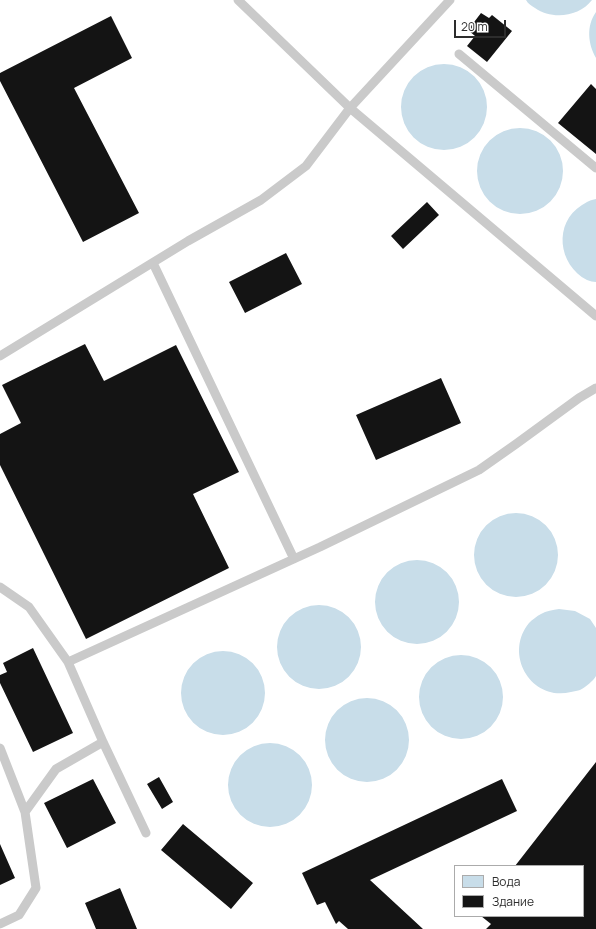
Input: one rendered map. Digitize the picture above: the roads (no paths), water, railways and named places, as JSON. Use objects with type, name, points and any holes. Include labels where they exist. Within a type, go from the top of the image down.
[{"type":"lane","points":[[238,0],[350,108],[596,316]]},
{"type":"lane","points":[[0,356],[188,241],[261,200],[306,166],[350,108],[450,0]]},
{"type":"lane","points":[[459,54],[596,168]]},
{"type":"lane","points":[[153,262],[294,559]]},
{"type":"lane","points":[[68,662],[320,547],[479,470],[579,398],[596,388]]},
{"type":"lane","points":[[0,587],[29,607],[68,662],[103,742],[146,833]]},
{"type":"lane","points":[[25,812],[56,769],[103,742]]},
{"type":"lane","points":[[0,748],[25,812],[36,888],[18,915],[0,924]]},
{"type":"water","points":[[526,0],[592,0],[587,6],[573,13],[557,15],[542,12],[530,5]]},
{"type":"water","points":[[596,12],[596,58],[591,47],[589,29]]},
{"type":"water","points":[[444,64],[460,67],[468,71],[480,83],[484,91],[487,107],[484,123],[480,131],[468,143],[460,147],[444,150],[428,147],[420,143],[408,131],[404,123],[401,107],[404,91],[408,83],[420,71],[428,67]]},
{"type":"water","points":[[520,128],[536,131],[544,135],[556,147],[560,155],[563,171],[560,187],[556,195],[544,207],[536,211],[520,214],[504,211],[496,207],[484,195],[480,187],[477,171],[480,155],[484,147],[496,135],[504,131]]},
{"type":"water","points":[[596,199],[596,282],[593,282],[577,273],[570,264],[565,254],[563,233],[566,222],[573,213],[585,203]]},
{"type":"water","points":[[516,513],[532,516],[546,525],[555,539],[558,555],[555,571],[546,585],[532,594],[516,597],[500,594],[486,585],[477,571],[474,555],[477,539],[486,525],[500,516]]},
{"type":"water","points":[[417,560],[433,563],[447,572],[456,586],[459,602],[456,618],[447,632],[433,641],[417,644],[401,641],[387,632],[378,618],[375,602],[378,586],[387,572],[401,563]]},
{"type":"water","points":[[319,605],[335,608],[349,617],[358,631],[361,647],[358,663],[349,677],[335,686],[319,689],[303,686],[289,677],[280,663],[277,647],[280,631],[289,617],[303,608]]},
{"type":"water","points":[[559,609],[575,611],[590,619],[596,628],[596,676],[589,684],[580,690],[557,693],[544,690],[534,683],[526,673],[521,662],[519,649],[522,636],[529,623],[543,613]]},
{"type":"water","points":[[223,651],[239,654],[253,663],[262,677],[265,693],[262,709],[253,723],[239,732],[223,735],[207,732],[193,723],[184,709],[181,693],[184,677],[193,663],[207,654]]},
{"type":"water","points":[[461,655],[477,658],[491,667],[500,681],[503,697],[500,713],[491,727],[477,736],[461,739],[445,736],[431,727],[422,713],[419,697],[422,681],[431,667],[445,658]]},
{"type":"water","points":[[367,698],[383,701],[397,710],[406,724],[409,740],[406,756],[397,770],[383,779],[367,782],[351,779],[337,770],[328,756],[325,740],[328,724],[337,710],[351,701]]},
{"type":"water","points":[[270,743],[286,746],[300,755],[309,769],[312,785],[309,801],[300,815],[286,824],[270,827],[254,824],[240,815],[231,801],[228,785],[231,769],[240,755],[254,746]]}]
